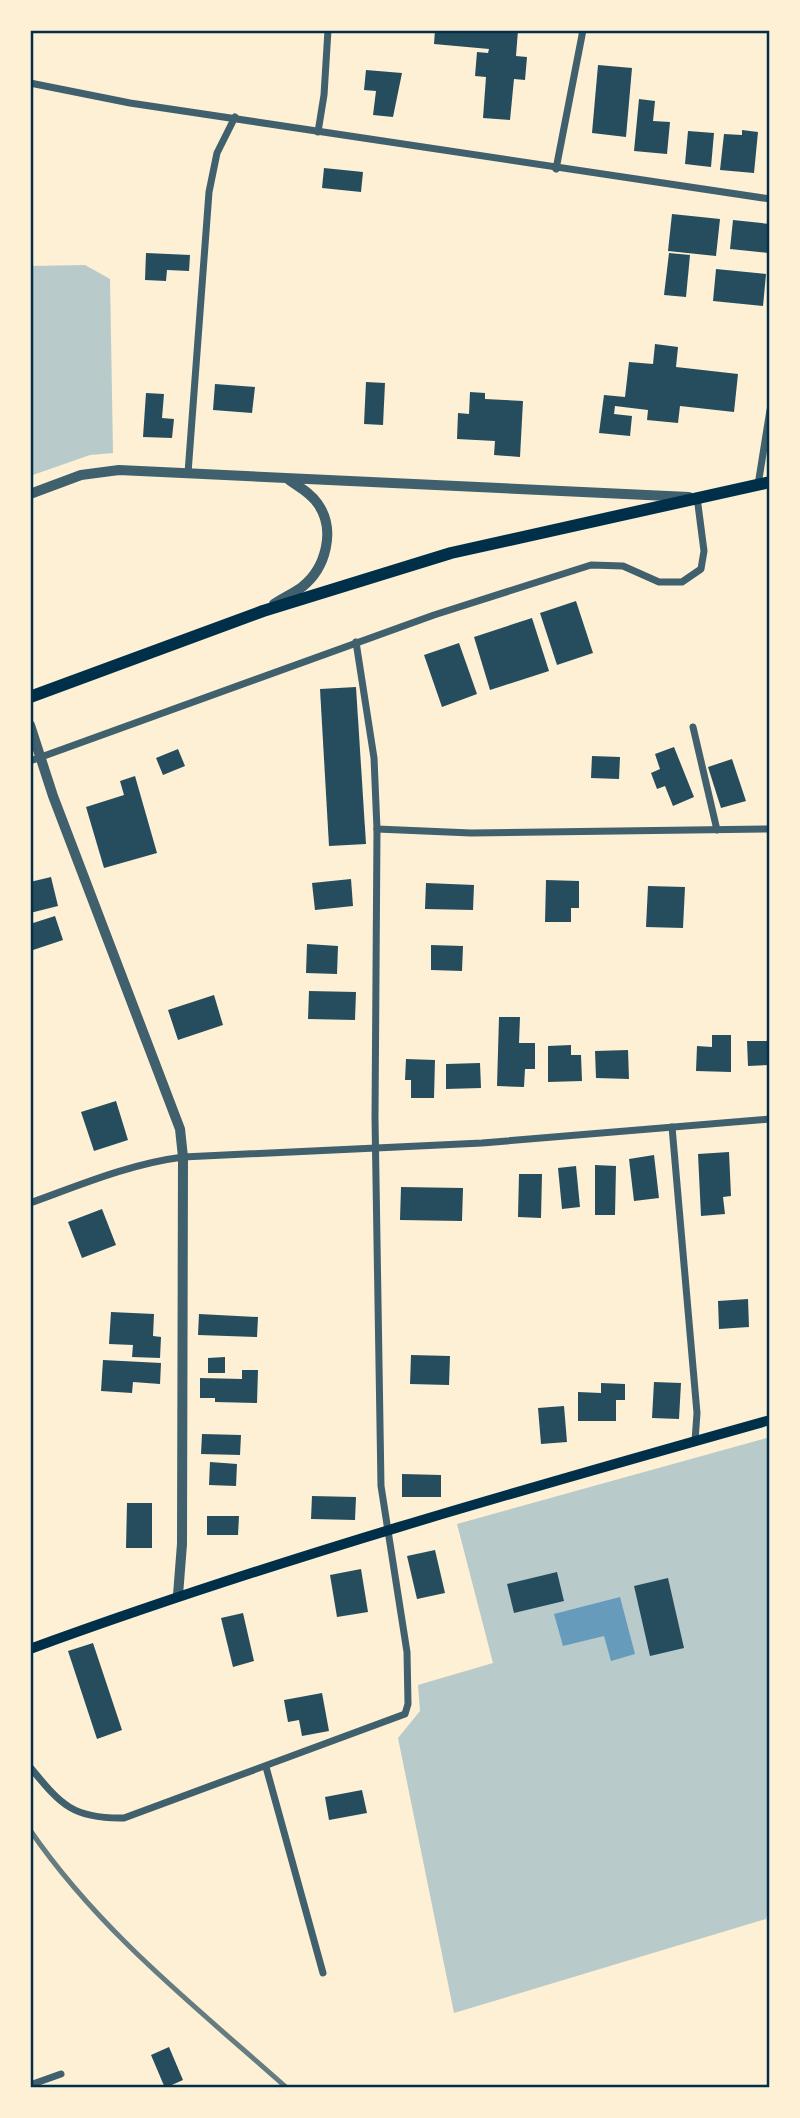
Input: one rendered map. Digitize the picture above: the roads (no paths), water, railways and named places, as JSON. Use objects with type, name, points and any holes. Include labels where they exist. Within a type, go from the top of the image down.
[{"type":"main road","points":[[30,697],[263,611],[451,552],[764,483]]},
{"type":"main road","points":[[30,1649],[178,1595],[389,1528],[770,1420]]},
{"type":"street","points":[[318,132],[324,95],[328,30]]},
{"type":"street","points":[[556,169],[583,30]]},
{"type":"street","points":[[30,83],[130,103],[770,200]]},
{"type":"street","points":[[188,473],[209,192],[217,153],[235,117]]},
{"type":"street","points":[[764,483],[770,410]]},
{"type":"street","points":[[30,494],[81,475],[119,470],[697,497],[703,560],[701,569],[682,582],[659,582],[623,566],[591,565],[356,642],[166,714],[30,761]]},
{"type":"street","points":[[263,611],[304,586],[322,562],[326,549],[325,518],[319,505],[311,495],[289,479]]},
{"type":"street","points":[[30,1767],[69,1810],[97,1819],[124,1818],[405,1714],[408,1704],[407,1652],[381,1486],[376,1149],[377,829],[374,758],[356,642]]},
{"type":"street","points":[[30,725],[54,796],[180,1129],[183,1157],[182,1544],[178,1595]]},
{"type":"street","points":[[693,727],[717,830]]},
{"type":"street","points":[[377,829],[471,833],[770,829]]},
{"type":"street","points":[[30,1203],[111,1173],[154,1161],[183,1157],[376,1149],[770,1119]]},
{"type":"street","points":[[672,1127],[696,1413],[695,1441]]},
{"type":"street","points":[[266,1767],[323,1973]]},
{"type":"street","points":[[30,2085],[61,2074]]},
{"type":"water","points":[[620,1597],[635,1654],[611,1661],[604,1636],[563,1646],[554,1614]]},
{"type":"railway","points":[[30,1830],[57,1867],[118,1935],[184,1998],[287,2088]]}]
